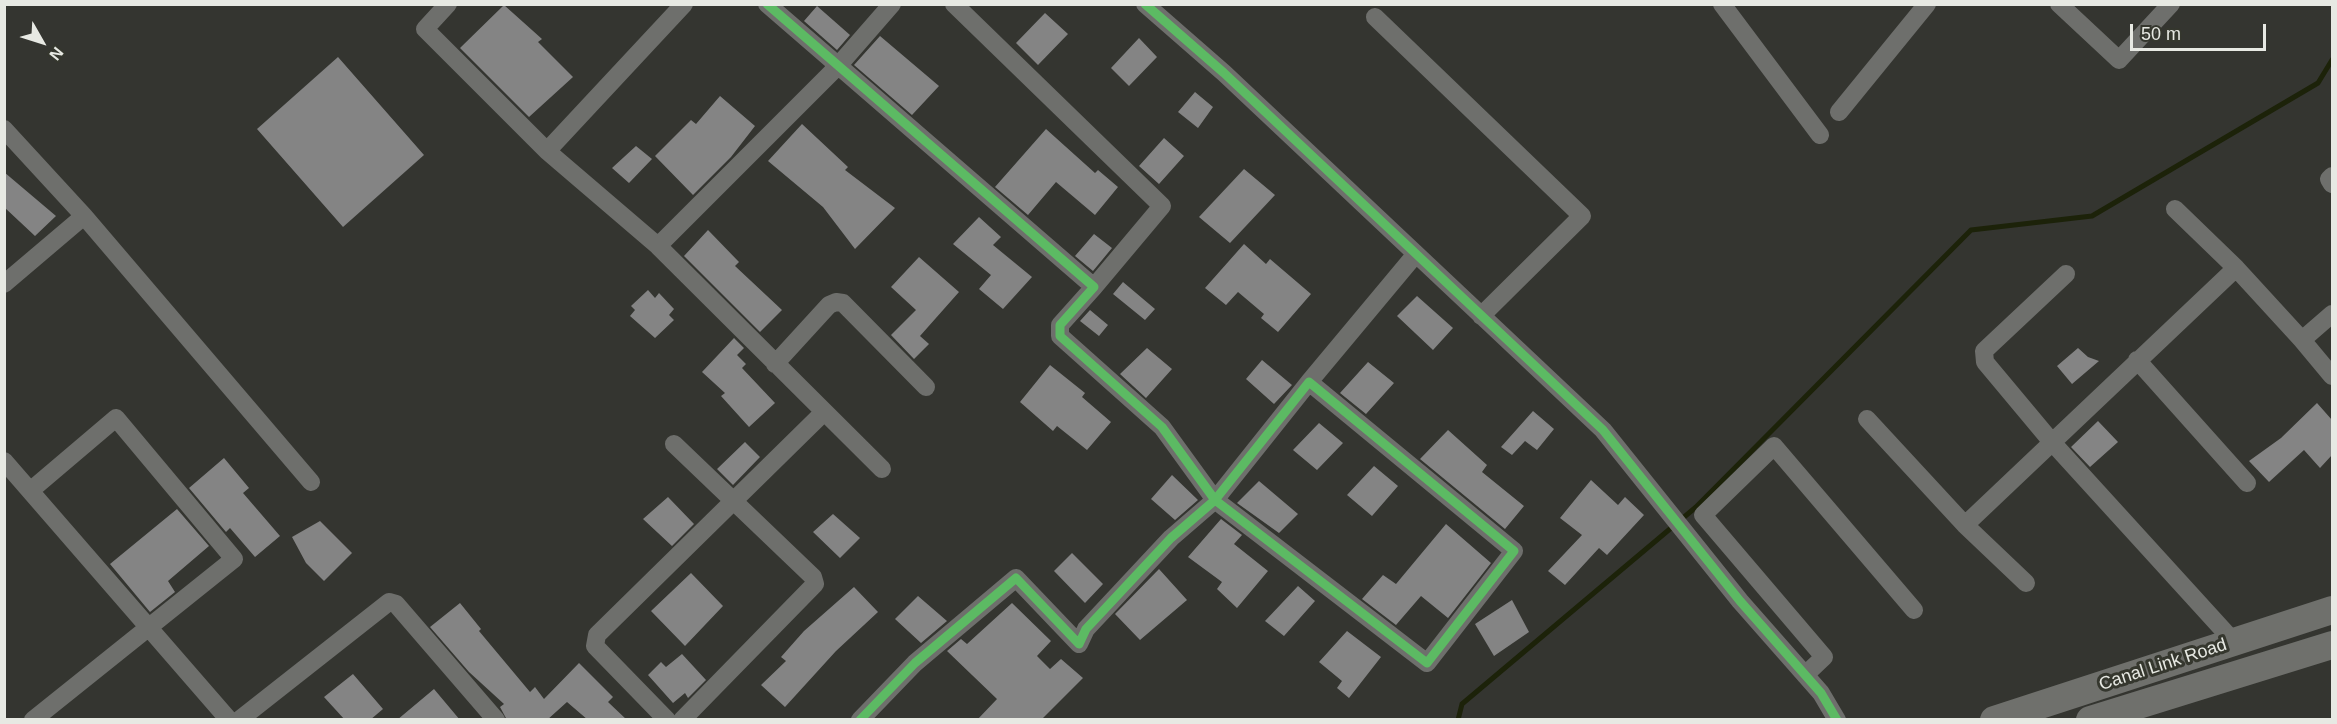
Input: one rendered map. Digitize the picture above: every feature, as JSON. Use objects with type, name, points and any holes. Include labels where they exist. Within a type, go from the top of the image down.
[{"type":"main road","name":"Canal Link Road","points":[[1994,720],[2332,610]]},
{"type":"main road","name":"Canal Link Road","points":[[2090,720],[2332,645]]},
{"type":"street","points":[[448,4],[425,29],[547,152],[658,246],[882,470]]},
{"type":"street","points":[[547,152],[684,4]]},
{"type":"street","points":[[767,4],[1094,287]]},
{"type":"street","points":[[658,246],[838,66],[892,4]]},
{"type":"street","points":[[954,4],[1162,206],[1060,325],[1060,336],[1162,427],[1215,500],[1427,663],[1515,551],[1309,382]]},
{"type":"street","points":[[1145,4],[1224,73],[1415,255],[1604,430],[1696,545],[1821,693],[1837,720]]},
{"type":"street","points":[[1722,4],[1820,135]]},
{"type":"street","points":[[1839,112],[1927,4]]},
{"type":"street","points":[[2059,4],[2120,60],[2171,4]]},
{"type":"street","points":[[1375,17],[1582,216],[1481,316]]},
{"type":"street","points":[[4,129],[84,216],[311,482]]},
{"type":"street","points":[[2332,176],[2329,179],[2332,184]]},
{"type":"street","points":[[2175,209],[2236,268],[2332,376]]},
{"type":"street","points":[[4,284],[84,216]]},
{"type":"street","points":[[860,720],[915,663],[1016,578],[1079,644],[1086,629],[1171,538],[1215,500],[1309,382],[1415,255]]},
{"type":"street","points":[[1965,525],[2236,268]]},
{"type":"street","points":[[2067,274],[1988,348],[1983,356],[2051,441],[2235,643]]},
{"type":"street","points":[[775,364],[829,305],[836,302],[843,303],[926,387]]},
{"type":"street","points":[[2302,340],[2332,314]]},
{"type":"street","points":[[2137,360],[2247,483]]},
{"type":"street","points":[[667,720],[595,646],[594,640],[824,413]]},
{"type":"street","points":[[30,491],[116,418],[234,559],[33,720]]},
{"type":"street","points":[[1867,419],[1965,525],[2026,583]]},
{"type":"street","points":[[674,444],[813,577],[815,584],[682,720]]},
{"type":"street","points":[[1805,675],[1824,657],[1703,515],[1774,446],[1914,610]]},
{"type":"street","points":[[4,461],[229,720]]},
{"type":"street","points":[[1696,545],[1714,529]]},
{"type":"street","points":[[239,720],[389,602],[396,604],[496,720]]},
{"type":"building","points":[[504,5],[542,39],[538,42],[573,77],[529,117],[460,48]]},
{"type":"building","points":[[817,6],[850,35],[837,50],[804,21]]},
{"type":"building","points":[[1045,13],[1068,34],[1038,65],[1016,43]]},
{"type":"building","points":[[880,36],[939,86],[912,115],[854,65]]},
{"type":"building","points":[[1139,38],[1157,57],[1129,86],[1111,68]]},
{"type":"building","points":[[338,57],[424,155],[343,227],[257,129]]},
{"type":"building","points":[[1195,92],[1213,107],[1198,128],[1178,112]]},
{"type":"building","points":[[720,96],[755,126],[731,157],[693,195],[655,156],[691,120],[696,124]]},
{"type":"building","points":[[802,124],[848,167],[845,170],[895,208],[855,249],[823,207],[768,161]]},
{"type":"building","points":[[1046,129],[1095,173],[1098,170],[1118,187],[1095,215],[1056,182],[1028,215],[995,187]]},
{"type":"building","points":[[1164,138],[1184,156],[1159,184],[1139,166]]},
{"type":"building","points":[[636,146],[652,159],[629,183],[612,168]]},
{"type":"building","points":[[1244,169],[1275,195],[1230,243],[1199,217]]},
{"type":"building","points":[[4,172],[56,216],[35,236],[4,207]]},
{"type":"building","points":[[979,217],[1001,237],[993,245],[1032,277],[1003,309],[979,289],[991,275],[953,244]]},
{"type":"building","points":[[708,230],[739,262],[735,266],[782,310],[760,332],[684,256]]},
{"type":"building","points":[[1094,234],[1112,248],[1093,271],[1075,256]]},
{"type":"building","points":[[1244,244],[1266,264],[1270,259],[1311,294],[1278,332],[1261,318],[1264,314],[1238,292],[1226,305],[1205,288]]},
{"type":"building","points":[[919,257],[959,292],[920,336],[929,344],[914,359],[891,335],[916,310],[891,287]]},
{"type":"building","points":[[1123,282],[1155,309],[1145,320],[1113,294]]},
{"type":"building","points":[[648,290],[655,298],[659,293],[674,309],[669,315],[674,320],[655,338],[630,316],[635,310],[631,306]]},
{"type":"building","points":[[1417,296],[1453,328],[1433,350],[1397,316]]},
{"type":"building","points":[[1090,310],[1108,325],[1099,336],[1080,321]]},
{"type":"building","points":[[734,338],[744,348],[737,355],[746,364],[742,368],[775,403],[749,427],[721,396],[725,393],[702,372]]},
{"type":"building","points":[[1147,348],[1172,369],[1146,398],[1120,374]]},
{"type":"building","points":[[2078,348],[2088,357],[2099,361],[2072,384],[2057,366]]},
{"type":"building","points":[[1262,360],[1292,385],[1274,404],[1246,379]]},
{"type":"building","points":[[1368,362],[1394,383],[1366,414],[1340,393]]},
{"type":"building","points":[[1050,365],[1085,393],[1082,397],[1111,422],[1087,450],[1057,426],[1053,431],[1020,402]]},
{"type":"building","points":[[2317,403],[2332,420],[2332,455],[2320,468],[2304,450],[2269,482],[2249,461],[2281,438]]},
{"type":"building","points":[[1533,411],[1554,429],[1537,450],[1525,441],[1512,455],[1501,447]]},
{"type":"building","points":[[2098,421],[2118,442],[2090,467],[2071,447]]},
{"type":"building","points":[[1319,423],[1343,443],[1317,470],[1293,450]]},
{"type":"building","points":[[1448,430],[1487,465],[1482,472],[1524,506],[1505,529],[1420,459]]},
{"type":"building","points":[[745,442],[760,457],[733,485],[717,469]]},
{"type":"building","points":[[224,458],[249,488],[243,493],[280,536],[255,557],[230,528],[226,532],[189,488]]},
{"type":"building","points":[[1374,466],[1398,486],[1372,516],[1347,495]]},
{"type":"building","points":[[1172,475],[1198,500],[1175,520],[1151,499]]},
{"type":"building","points":[[1591,480],[1618,505],[1625,497],[1644,515],[1607,555],[1599,548],[1565,585],[1548,571],[1582,535],[1560,518]]},
{"type":"building","points":[[1259,481],[1298,514],[1279,533],[1237,503]]},
{"type":"building","points":[[668,497],[694,524],[672,546],[643,519]]},
{"type":"building","points":[[177,509],[209,546],[168,581],[175,592],[150,612],[110,564]]},
{"type":"building","points":[[833,514],[860,538],[840,558],[813,532]]},
{"type":"building","points":[[1221,519],[1242,535],[1234,544],[1268,571],[1237,608],[1217,589],[1222,582],[1188,557]]},
{"type":"building","points":[[320,521],[352,553],[324,581],[306,563],[292,537]]},
{"type":"building","points":[[1446,524],[1491,563],[1448,618],[1421,596],[1396,625],[1362,599],[1383,575],[1396,584]]},
{"type":"building","points":[[1072,553],[1103,584],[1085,603],[1054,571]]},
{"type":"building","points":[[1159,569],[1187,600],[1140,640],[1115,614]]},
{"type":"building","points":[[691,573],[723,606],[685,646],[651,611]]},
{"type":"building","points":[[1298,586],[1315,601],[1284,636],[1265,621]]},
{"type":"building","points":[[854,587],[878,612],[836,651],[785,707],[761,685],[786,661],[781,657],[804,631]]},
{"type":"building","points":[[918,596],[947,621],[921,643],[895,619]]},
{"type":"building","points":[[1512,600],[1529,632],[1494,656],[1475,624]]},
{"type":"building","points":[[460,603],[481,629],[479,631],[530,692],[535,687],[544,699],[579,663],[613,697],[608,702],[627,720],[588,720],[567,702],[547,720],[507,720],[500,707],[504,704],[469,672],[430,627]]},
{"type":"building","points":[[1012,603],[1051,641],[1037,656],[1050,669],[1061,659],[1083,678],[1041,720],[977,720],[997,699],[947,651],[961,639],[967,644]]},
{"type":"building","points":[[1347,631],[1381,657],[1349,698],[1337,688],[1342,681],[1319,662]]},
{"type":"building","points":[[682,654],[706,680],[688,698],[685,693],[673,703],[648,675],[661,662],[666,667]]},
{"type":"building","points":[[353,674],[383,709],[370,720],[345,720],[324,697]]},
{"type":"building","points":[[434,689],[460,720],[397,720]]},
{"type":"waterway","points":[[1458,720],[1462,704],[1696,507],[1971,230],[2092,216],[2318,83],[2332,60]]},
{"type":"cycle path","points":[[767,4],[1094,287],[1060,325],[1060,336],[1162,427],[1215,500],[1427,663],[1514,551],[1309,382],[1215,500],[1171,538],[1086,629],[1079,644],[1016,578],[915,663],[860,720]]},
{"type":"cycle path","points":[[1145,4],[1224,73],[1603,430],[1740,601],[1821,693],[1837,720]]}]
